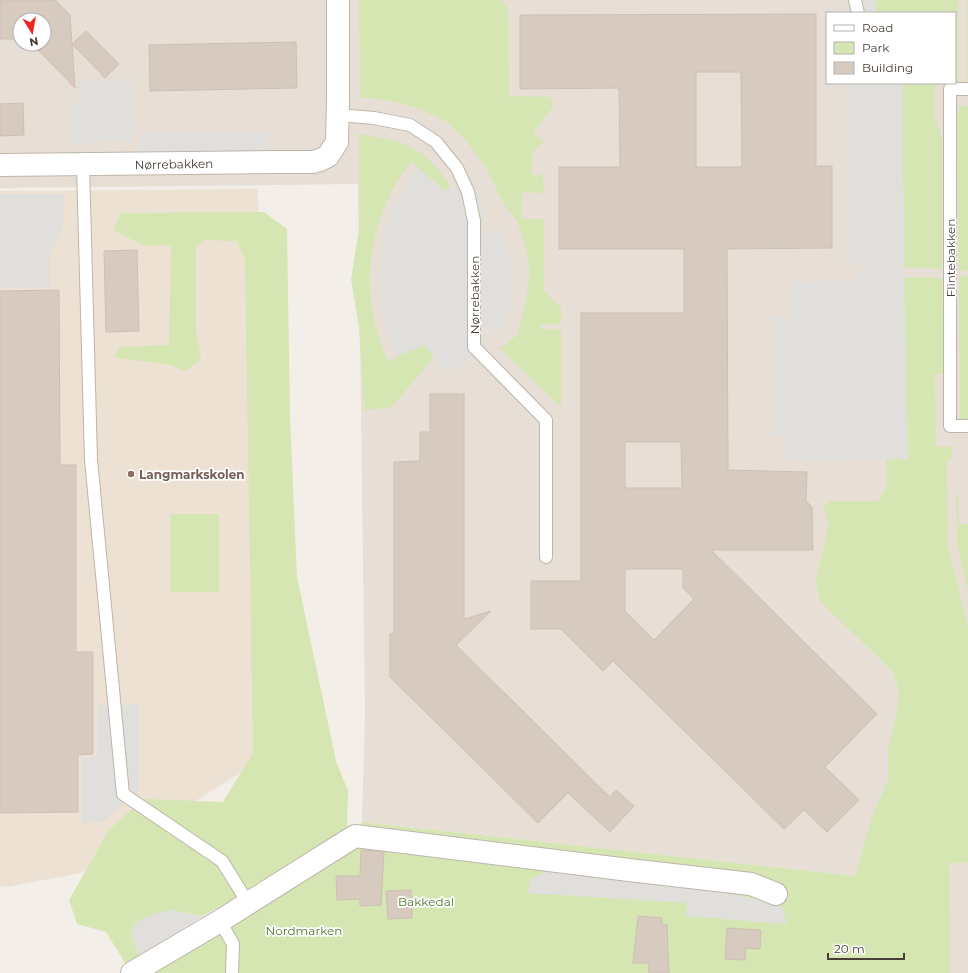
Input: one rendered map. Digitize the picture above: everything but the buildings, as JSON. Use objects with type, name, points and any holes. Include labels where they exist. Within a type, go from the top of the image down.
[{"type":"street","name":"Nørrebakken","points":[[0,165],[313,162],[320,160],[328,156],[337,142],[338,0]]},
{"type":"street","points":[[132,973],[220,921],[355,836],[751,884],[776,894]]},
{"type":"lane","points":[[855,0],[858,12]]},
{"type":"lane","name":"Flintebakken","points":[[968,89],[950,89],[950,426],[968,426]]},
{"type":"lane","name":"Nørrebakken","points":[[338,115],[374,118],[410,125],[436,142],[457,168],[468,192],[474,221],[474,347],[546,420],[546,557]]},
{"type":"lane","points":[[83,165],[92,460],[123,794],[222,862],[248,903]]},
{"type":"lane","points":[[220,921],[233,944],[232,973]]},
{"type":"shaded area","points":[[0,0],[968,0],[968,973],[908,973],[855,876],[362,822],[365,713],[358,184],[0,188]]},
{"type":"shaded area","points":[[875,0],[877,12],[840,12],[839,7]]},
{"type":"shaded area","points":[[131,79],[133,141],[69,143],[68,104],[78,104],[77,81]]},
{"type":"shaded area","points":[[845,84],[902,84],[906,436],[908,459],[787,461],[787,435],[773,435],[772,317],[791,317],[790,282],[850,281],[858,279],[861,274],[862,264],[846,264]]},
{"type":"shaded area","points":[[268,132],[269,151],[140,153],[140,134]]},
{"type":"shaded area","points":[[418,168],[445,191],[472,175],[478,188],[484,212],[485,235],[500,228],[507,247],[512,268],[513,280],[511,303],[502,333],[486,327],[484,330],[485,335],[488,337],[471,358],[451,370],[444,369],[424,345],[397,357],[389,339],[384,319],[379,279],[383,241],[388,221],[396,202]]},
{"type":"shaded area","name":"Langmarkskolen","points":[[258,189],[267,756],[81,873],[6,887],[0,886],[0,191]]},
{"type":"shaded area","points":[[0,194],[63,194],[64,223],[49,260],[50,288],[0,288]]},
{"type":"shaded area","points":[[139,704],[139,791],[102,822],[82,823],[82,757],[97,757],[98,705]]},
{"type":"shaded area","points":[[549,870],[704,886],[782,906],[787,924],[686,916],[687,903],[528,893],[530,880]]},
{"type":"shaded area","points":[[170,910],[203,916],[139,957],[131,934],[135,923],[153,914]]},
{"type":"green space","points":[[359,0],[503,1],[508,9],[509,96],[552,97],[552,108],[533,132],[544,141],[533,152],[531,175],[543,175],[544,193],[522,192],[522,219],[544,219],[544,291],[561,307],[561,324],[540,325],[541,329],[561,329],[561,407],[498,347],[504,346],[517,335],[525,306],[530,275],[527,251],[517,221],[503,203],[486,168],[467,142],[447,122],[420,109],[392,101],[360,97]]},
{"type":"green space","points":[[875,0],[958,0],[958,82],[956,82],[956,12],[877,12]]},
{"type":"green space","points":[[968,0],[968,82],[967,82]]},
{"type":"green space","points":[[902,84],[935,84],[935,120],[942,138],[942,269],[904,267]]},
{"type":"green space","points":[[968,106],[968,271],[959,271],[957,114],[960,107]]},
{"type":"green space","points":[[359,134],[394,140],[422,153],[440,171],[451,188],[445,191],[411,162],[392,190],[379,221],[371,261],[371,301],[374,322],[388,361],[424,345],[434,357],[390,409],[364,410],[359,327],[351,279],[359,229]]},
{"type":"green space","points":[[264,212],[287,229],[290,418],[297,577],[336,761],[348,791],[347,827],[340,838],[203,916],[170,910],[131,934],[139,957],[125,963],[106,932],[77,924],[69,900],[109,830],[144,799],[223,802],[253,753],[245,260],[237,241],[204,240],[196,247],[196,330],[201,359],[186,371],[170,365],[114,357],[119,347],[169,345],[171,245],[145,246],[113,230],[121,213]]},
{"type":"green space","points":[[968,276],[968,422],[964,422],[960,416],[959,277]]},
{"type":"green space","points":[[904,278],[942,278],[944,374],[935,374],[936,447],[952,447],[952,458],[948,459],[947,464],[948,546],[968,628],[968,863],[949,863],[950,973],[153,973],[355,848],[362,822],[855,876],[872,817],[888,780],[888,750],[897,713],[899,691],[893,672],[820,601],[816,581],[829,522],[823,507],[830,501],[879,501],[886,487],[886,460],[908,458]]},
{"type":"green space","points":[[956,495],[959,495],[959,524],[968,524],[968,591],[957,544]]},
{"type":"green space","points":[[170,514],[219,514],[219,592],[170,592]]},
{"type":"place","name":"Langmarkskolen","points":[[131,474]]},
{"type":"park label","name":"Bakkedal","points":[[426,901]]},
{"type":"park label","name":"Nordmarken","points":[[304,930]]}]
